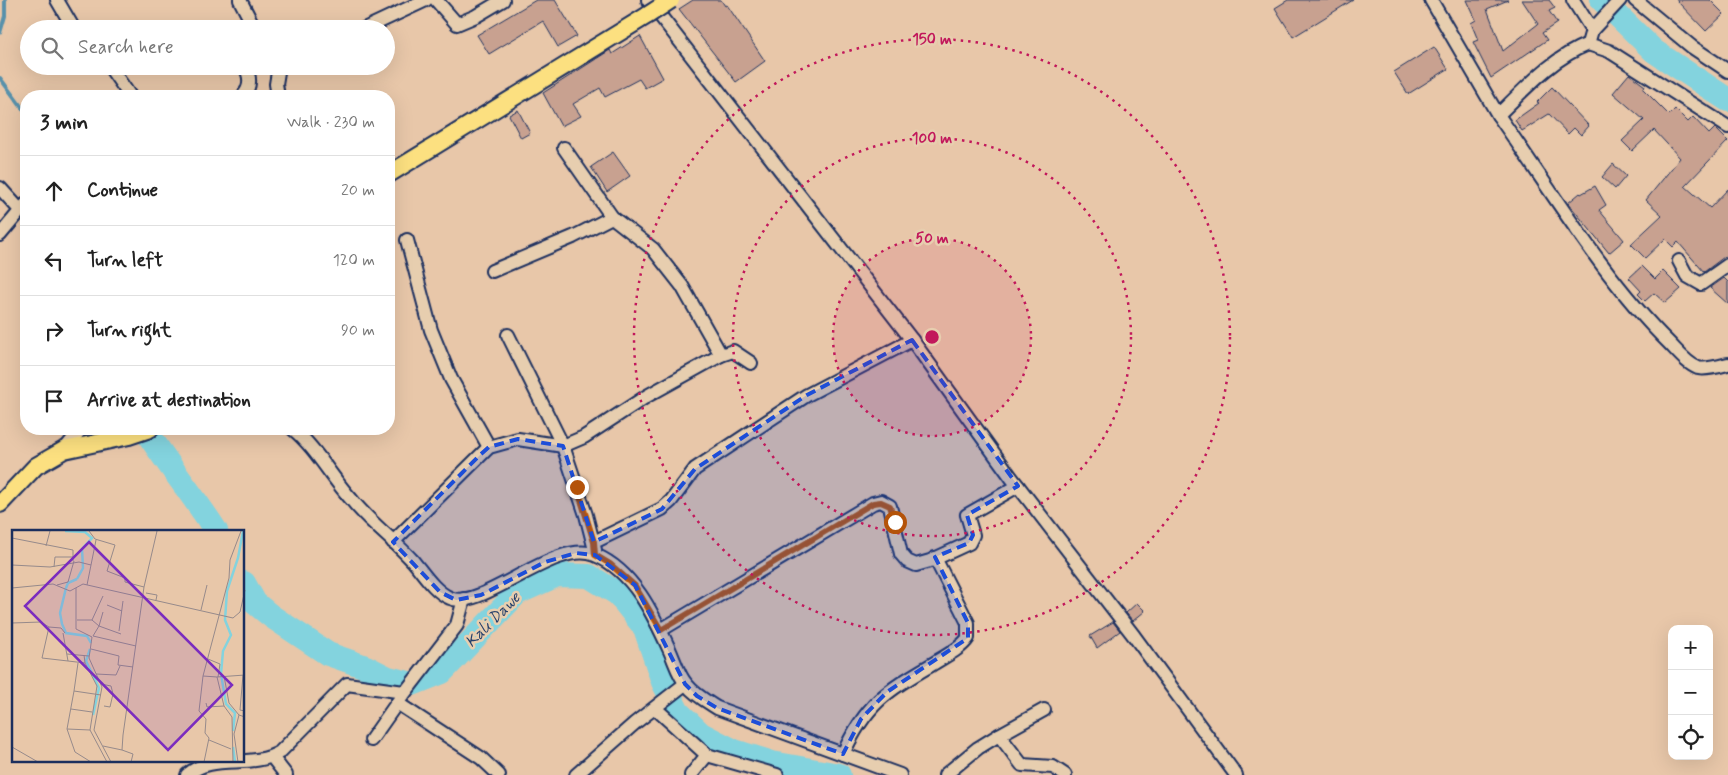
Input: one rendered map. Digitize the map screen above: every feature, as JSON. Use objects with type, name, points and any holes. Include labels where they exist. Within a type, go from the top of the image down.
[{"type":"main road","points":[[395,170],[648,7],[671,0]]},
{"type":"main road","points":[[0,504],[36,466],[64,450],[132,435]]},
{"type":"street","points":[[57,0],[69,20]]},
{"type":"street","points":[[240,0],[250,20]]},
{"type":"street","points":[[383,20],[426,0]]},
{"type":"street","points":[[436,0],[453,22],[457,24],[469,20],[503,0]]},
{"type":"street","points":[[1431,0],[1498,116],[1621,290],[1651,325],[1681,355],[1698,368],[1710,368],[1728,364]]},
{"type":"street","points":[[1573,0],[1594,27]]},
{"type":"street","points":[[1635,0],[1692,47],[1728,71]]},
{"type":"street","points":[[1498,116],[1537,77],[1559,60],[1588,44],[1594,27],[1619,1]]},
{"type":"street","points":[[648,7],[912,340],[1018,486],[1134,636],[1236,775]]},
{"type":"street","points":[[1588,44],[1609,51],[1728,127]]},
{"type":"street","points":[[115,75],[126,90]]},
{"type":"street","points":[[246,90],[249,84],[248,75]]},
{"type":"street","points":[[277,90],[278,75]]},
{"type":"street","points":[[564,148],[612,217],[653,249],[682,286],[721,355]]},
{"type":"street","points":[[0,188],[20,202]]},
{"type":"street","points":[[0,235],[20,212]]},
{"type":"street","points":[[492,271],[573,237],[612,217]]},
{"type":"street","points":[[407,240],[431,330],[451,379],[489,447]]},
{"type":"street","points":[[1679,261],[1687,276],[1701,284],[1728,265]]},
{"type":"street","points":[[508,335],[563,446],[595,548],[635,586],[661,630],[680,688],[717,708],[900,775]]},
{"type":"street","points":[[298,435],[351,500],[394,542],[440,592],[449,598],[464,599],[481,595],[545,562],[576,553],[587,552],[595,548],[662,509],[671,501],[695,469],[807,395],[912,340]]},
{"type":"street","points":[[394,542],[489,447],[518,439],[563,446],[584,437],[648,396],[721,355],[733,352],[751,363]]},
{"type":"street","points":[[64,450],[76,435]]},
{"type":"street","points":[[661,630],[873,503],[881,502],[890,506],[901,554],[907,561],[916,565],[971,541],[973,535],[967,515],[1018,486]]},
{"type":"street","points":[[843,754],[861,719],[888,692],[955,650],[968,638],[968,623],[935,558]]},
{"type":"street","points":[[371,740],[417,675],[457,625],[464,599]]},
{"type":"street","points":[[186,775],[202,765],[262,761],[272,757],[280,752],[347,684],[400,698],[481,758],[499,775]]},
{"type":"street","points":[[576,775],[680,688]]},
{"type":"street","points":[[659,705],[707,755],[776,775]]},
{"type":"street","points":[[945,775],[978,748],[1044,710]]},
{"type":"street","points":[[999,735],[1025,771],[1044,765],[1053,767],[1065,775]]},
{"type":"street","points":[[691,775],[707,755]]},
{"type":"street","points":[[272,757],[286,775]]},
{"type":"highlighted area","points":[[912,340],[1018,486],[967,515],[973,535],[969,543],[935,557],[968,623],[968,638],[887,692],[861,719],[843,754],[717,708],[697,696],[685,684],[635,585],[595,555],[576,553],[545,562],[481,595],[456,600],[440,592],[393,542],[489,447],[518,439],[563,446],[594,542],[662,509],[695,469],[807,395]]},
{"type":"building","points":[[536,0],[555,0],[577,36],[558,47],[543,21],[489,54],[477,35]]},
{"type":"building","points":[[693,0],[721,0],[725,6],[727,5],[765,61],[736,82],[679,9]]},
{"type":"building","points":[[1288,0],[1353,0],[1293,37],[1275,8]]},
{"type":"building","points":[[1467,0],[1508,0],[1487,9],[1503,51],[1538,24],[1522,0],[1549,0],[1555,8],[1549,11],[1557,23],[1542,33],[1547,40],[1491,78],[1473,42],[1478,40],[1471,23],[1476,20]]},
{"type":"building","points":[[1676,0],[1710,0],[1724,14],[1706,31]]},
{"type":"building","points":[[640,36],[663,78],[645,88],[639,79],[605,97],[600,88],[573,104],[581,116],[561,126],[543,93],[610,50],[612,54]]},
{"type":"building","points":[[1434,47],[1448,69],[1408,94],[1394,72]]},
{"type":"building","points":[[1629,74],[1645,86],[1643,89],[1669,115],[1675,109],[1688,122],[1693,117],[1709,134],[1715,128],[1728,141],[1685,186],[1710,208],[1728,189],[1728,254],[1704,272],[1678,242],[1673,247],[1665,239],[1645,258],[1631,244],[1662,215],[1646,200],[1680,158],[1654,130],[1632,151],[1622,141],[1644,120],[1613,93]]},
{"type":"building","points":[[1552,87],[1589,126],[1581,135],[1574,128],[1568,134],[1549,114],[1522,131],[1515,120],[1539,103],[1537,102]]},
{"type":"building","points":[[518,110],[530,133],[521,138],[509,115]]},
{"type":"building","points":[[613,152],[630,176],[607,192],[591,167]]},
{"type":"building","points":[[1613,164],[1626,176],[1615,189],[1602,177]]},
{"type":"building","points":[[1595,186],[1606,205],[1599,210],[1624,240],[1609,253],[1568,203],[1580,193]]},
{"type":"building","points":[[1642,266],[1655,279],[1663,271],[1681,289],[1665,303],[1654,293],[1645,301],[1638,294],[1641,291],[1629,278]]},
{"type":"building","points":[[1724,278],[1728,282],[1728,304],[1710,288]]},
{"type":"building","points":[[1137,603],[1145,611],[1133,621],[1126,613]]},
{"type":"building","points":[[1113,622],[1120,631],[1097,648],[1090,636]]},
{"type":"waterway","name":"Kali Dawe","points":[[0,33],[5,16],[5,0]]},
{"type":"waterway","points":[[1602,0],[1654,51],[1728,100]]},
{"type":"waterway","name":"Kali Dawe","points":[[0,78],[20,105]]},
{"type":"waterway","name":"Kali Dawe","points":[[149,435],[215,530]]},
{"type":"waterway","name":"Kali Dawe","points":[[245,585],[255,603],[328,654],[366,667],[388,678],[412,684],[442,672],[517,593],[557,575],[589,576],[618,594],[645,628],[663,682],[678,712],[701,734],[734,751],[772,763],[839,775]]},
{"type":"route","points":[[577,487],[594,542],[595,555],[610,564],[635,586],[661,630],[723,591],[873,503],[881,502],[890,506],[895,522]]}]
